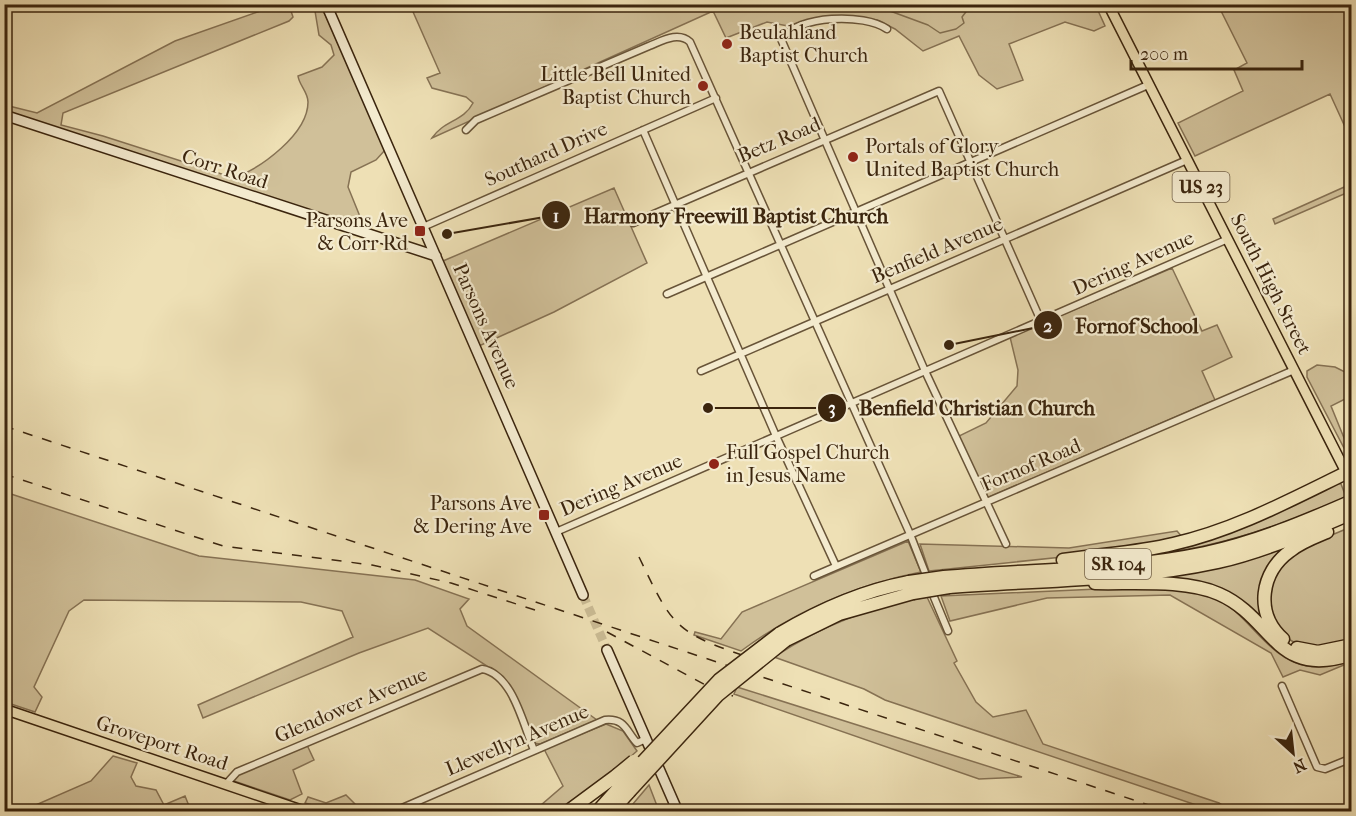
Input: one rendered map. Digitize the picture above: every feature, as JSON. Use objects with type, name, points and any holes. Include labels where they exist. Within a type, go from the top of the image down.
[{"type":"highway","points":[[1003,572],[1073,559],[1142,551],[1188,541],[1350,477]]},
{"type":"highway","name":"SR 104","points":[[611,812],[625,787],[664,738],[719,680],[782,637],[911,588],[1003,572],[1143,562],[1203,554],[1257,539],[1352,501]]},
{"type":"highway","name":"SR 104","points":[[947,582],[1068,579],[1167,570],[1220,561],[1271,546],[1352,513]]},
{"type":"highway","points":[[1352,520],[1298,546],[1283,557],[1267,578],[1264,603],[1273,628],[1293,646],[1318,652],[1352,645]]},
{"type":"highway","points":[[1068,579],[1091,584],[1146,584],[1207,590],[1241,608],[1288,652],[1302,658],[1322,661],[1352,654]]},
{"type":"highway","name":"SR 104","points":[[597,812],[736,678],[782,637]]},
{"type":"highway","points":[[567,812],[625,787]]},
{"type":"highway","points":[[622,812],[625,787]]},
{"type":"main road","name":"South High Street","points":[[1108,4],[1350,477]]},
{"type":"main road","name":"Groveport Road","points":[[4,709],[307,812]]},
{"type":"street","name":"Parsons Avenue","points":[[326,4],[584,595]]},
{"type":"street","points":[[887,28],[866,20],[826,20],[797,27],[781,39],[925,371],[1006,544]]},
{"type":"street","points":[[466,130],[476,120],[649,46],[682,37],[692,44],[910,534],[948,631]]},
{"type":"street","points":[[667,294],[1148,85]]},
{"type":"street","name":"Betz Road","points":[[633,223],[674,203],[939,91],[971,161]]},
{"type":"street","name":"Southard Drive","points":[[423,227],[716,98]]},
{"type":"street","name":"Corr Road","points":[[4,115],[436,256]]},
{"type":"street","points":[[643,130],[776,436],[836,566]]},
{"type":"street","name":"Benfield Avenue","points":[[701,371],[1187,160]]},
{"type":"street","points":[[971,161],[1041,321]]},
{"type":"street","name":"Dering Avenue","points":[[556,532],[1228,239]]},
{"type":"street","name":"Fornof Road","points":[[814,576],[1294,370]]},
{"type":"street","points":[[607,650],[678,812]]},
{"type":"street","name":"Glendower Avenue","points":[[227,783],[237,772],[471,671],[482,669],[492,672],[509,692],[534,750]]},
{"type":"street","points":[[1282,686],[1315,763],[1325,769],[1352,758]]},
{"type":"street","name":"Llewellyn Avenue","points":[[393,812],[605,720],[613,719],[624,724],[637,743],[646,739]]},
{"type":"shaded area","points":[[1095,4],[1105,26],[1094,31],[1065,22],[1009,44],[1023,80],[997,89],[979,75],[959,36],[923,51],[895,29],[877,20],[846,16],[818,18],[788,26],[767,22],[726,38],[713,11],[432,138],[442,128],[464,114],[473,103],[466,97],[432,88],[427,78],[440,73],[410,5]]},
{"type":"shaded area","points":[[314,5],[321,5],[385,150],[376,160],[351,172],[348,187],[363,224],[363,230],[5,111],[5,105],[37,113],[175,41],[266,9],[280,8],[291,11],[293,17],[289,21],[63,113],[61,125],[234,178],[269,158],[292,137],[306,114],[308,102],[298,76],[322,67],[334,55],[331,45],[319,35]]},
{"type":"shaded area","points":[[1201,5],[1218,5],[1204,11]]},
{"type":"shaded area","points":[[1218,5],[1351,5],[1351,140],[1330,94],[1195,156],[1178,123],[1243,91],[1234,70],[1247,63]]},
{"type":"shaded area","points":[[1351,184],[1351,191],[1275,224],[1273,219]]},
{"type":"shaded area","points":[[614,188],[647,263],[554,312],[479,346],[443,261]]},
{"type":"shaded area","points":[[1172,268],[1202,331],[1217,325],[1232,357],[1202,371],[1215,400],[987,498],[959,436],[986,423],[1017,386],[1018,370],[1010,337]]},
{"type":"shaded area","points":[[1317,365],[1335,367],[1351,375],[1351,396],[1331,406],[1351,455],[1344,448],[1307,377],[1307,371]]},
{"type":"shaded area","points":[[1337,483],[1341,484],[1346,497],[1299,517],[1226,541],[1177,551],[1151,555],[1150,553]]},
{"type":"shaded area","points":[[5,492],[199,556],[415,580],[469,599],[460,609],[467,626],[597,720],[540,744],[533,743],[512,691],[501,675],[428,628],[359,653],[203,718],[198,705],[353,637],[342,611],[301,602],[84,600],[69,611],[34,687],[42,697],[35,712],[5,702]]},
{"type":"shaded area","points":[[1351,527],[1351,640],[1320,649],[1298,644],[1283,634],[1274,619],[1271,610],[1270,585],[1274,574],[1302,550]]},
{"type":"shaded area","points":[[1177,531],[1183,538],[1072,556],[929,571],[920,544],[1069,548]]},
{"type":"shaded area","points":[[908,541],[921,572],[872,584],[826,602],[782,624],[741,651],[694,635],[695,632],[721,639],[742,612]]},
{"type":"shaded area","points":[[1296,543],[1268,570],[1270,631],[1237,600],[1140,579],[1214,569]]},
{"type":"shaded area","points":[[1156,588],[1200,592],[1212,596],[1237,613],[1269,645],[1292,661],[1318,667],[1351,662],[1320,675],[1300,670],[1283,677],[1271,653],[1170,595],[1047,598],[950,621],[941,596]]},
{"type":"shaded area","points":[[927,597],[957,661],[954,663],[976,702],[993,717],[1026,710],[1043,744],[1219,803],[1231,811],[1214,811],[885,700],[864,689],[774,657],[810,636],[847,619],[886,606]]},
{"type":"shaded area","points":[[737,687],[1022,777],[979,779],[734,694]]},
{"type":"shaded area","points":[[606,724],[623,731],[637,751],[598,785],[562,811],[533,812],[563,786],[544,749]]},
{"type":"shaded area","points":[[307,745],[314,760],[293,770],[302,794],[290,800],[234,781],[237,775]]},
{"type":"shaded area","points":[[113,756],[137,763],[131,777],[136,786],[156,790],[164,805],[185,796],[191,811],[22,811],[91,781]]},
{"type":"shaded area","points":[[649,785],[659,811],[627,811]]},
{"type":"shaded area","points":[[346,795],[362,811],[334,811],[305,803],[308,797],[326,803]]},
{"type":"waterway","points":[[871,4],[928,25],[940,33],[956,29],[964,23],[962,17],[972,4]]},
{"type":"tunnel","points":[[583,595],[607,650]]},
{"type":"railway","points":[[4,426],[1170,812]]},
{"type":"railway","points":[[4,474],[223,546],[372,565],[451,583],[535,610]]},
{"type":"railway","points":[[639,557],[659,597],[677,622],[688,632],[703,640],[745,656]]},
{"type":"railway","points":[[607,632],[711,688],[733,696]]},
{"type":"place","name":"Beulahland Baptist Church","points":[[727,44]]},
{"type":"place","name":"Little Bell United Baptist Church","points":[[703,86]]},
{"type":"place","name":"Portals of Glory United Baptist Church","points":[[853,157]]},
{"type":"place","name":"Parsons Ave & Corr Rd","points":[[420,231]]},
{"type":"place","name":"Harmony Freewill Baptist Church","points":[[447,234]]},
{"type":"place","name":"Fornof School","points":[[949,345]]},
{"type":"place","name":"Benfield Christian Church","points":[[708,408]]},
{"type":"place","name":"Full Gospel Church in Jesus Name","points":[[714,464]]},
{"type":"place","name":"Parsons Ave & Dering Ave","points":[[544,515]]}]
